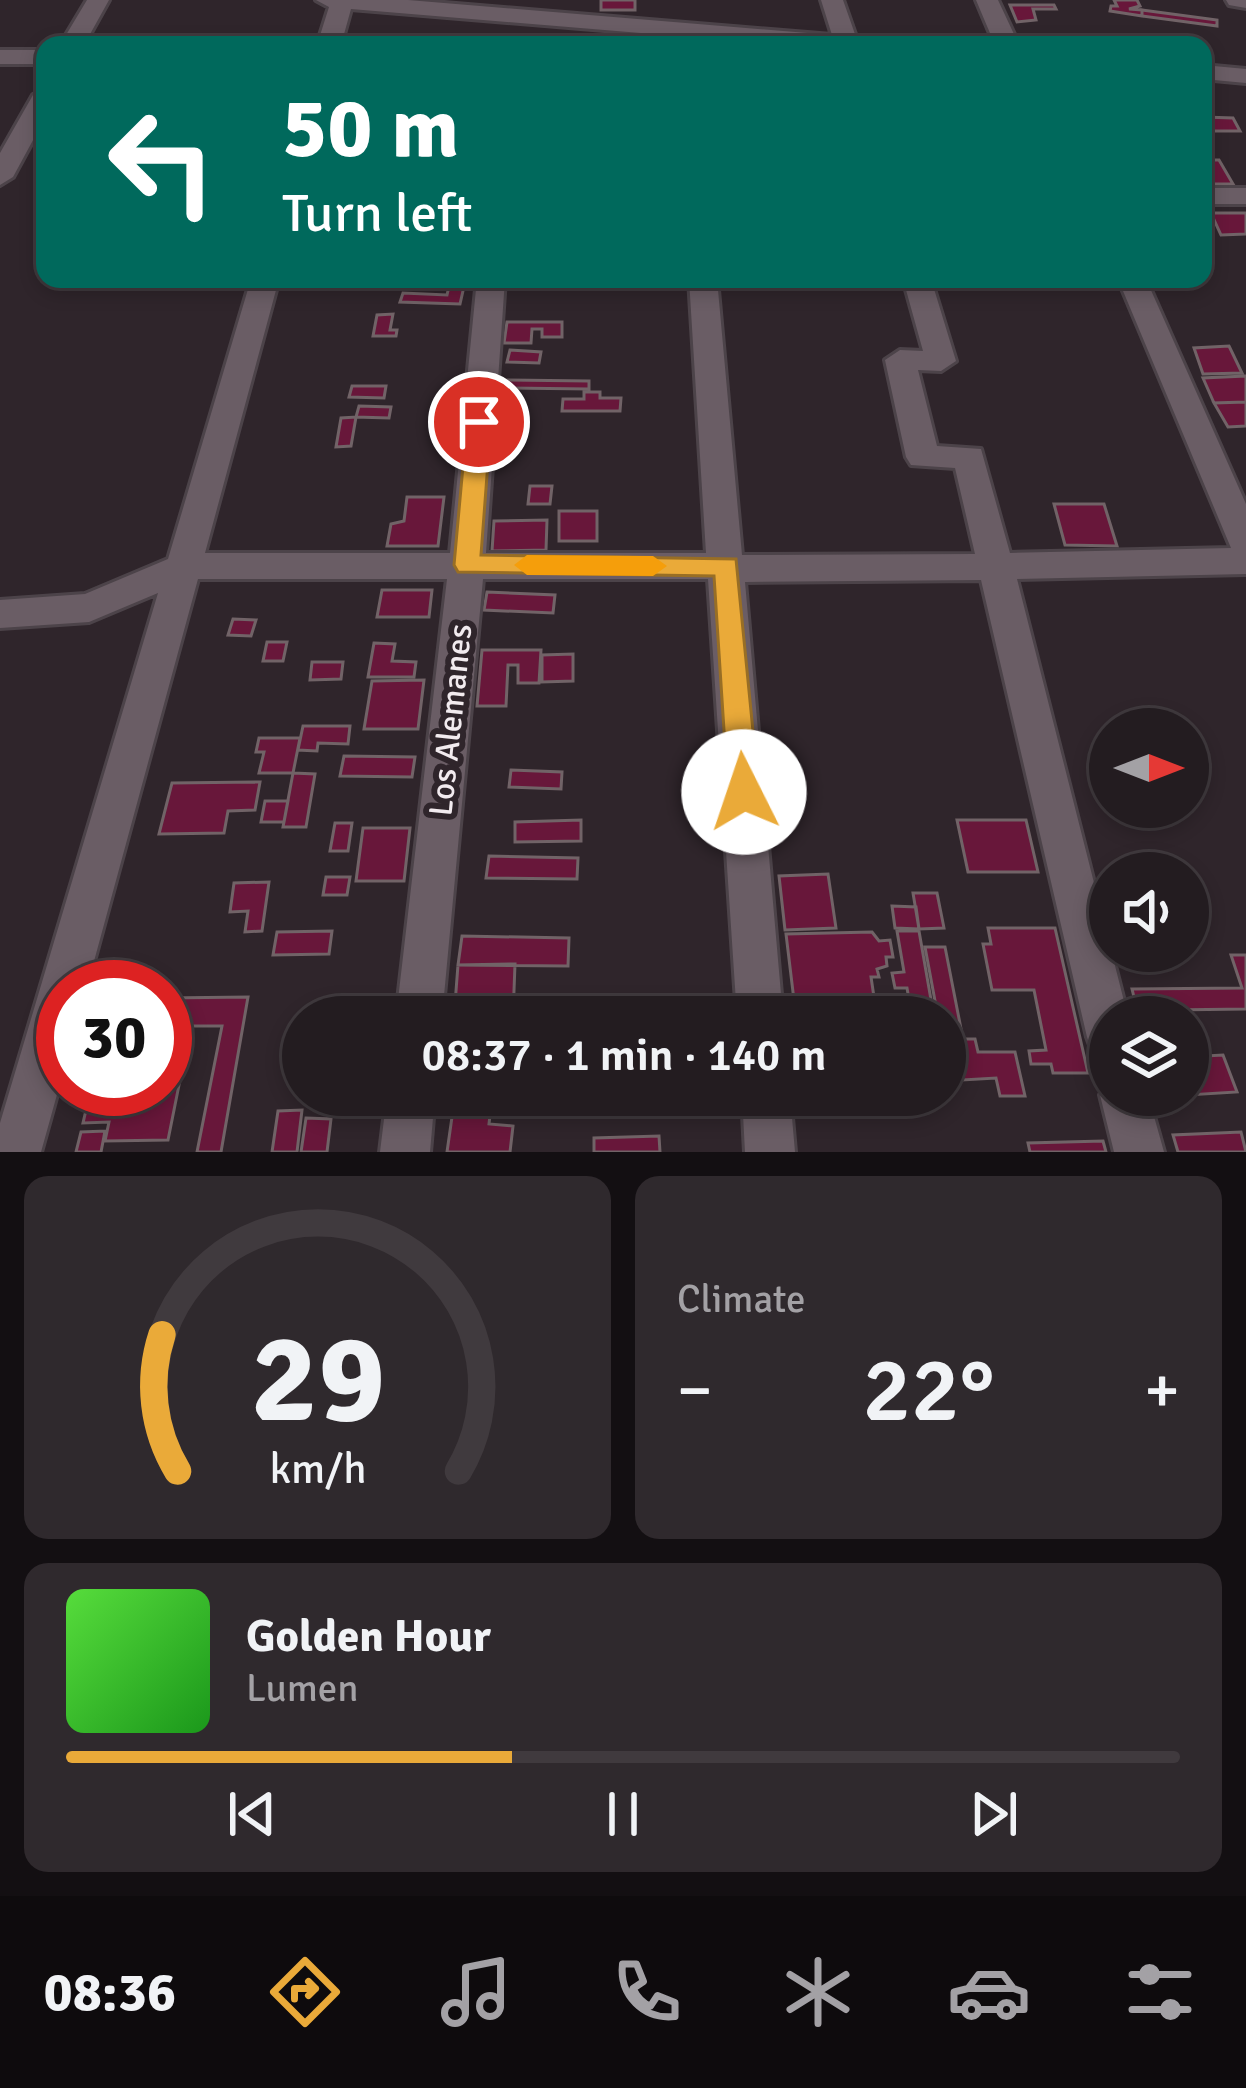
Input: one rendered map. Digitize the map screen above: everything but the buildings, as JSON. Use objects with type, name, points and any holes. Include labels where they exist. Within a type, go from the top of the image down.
[{"type":"street","points":[[77,36],[98,0]]},
{"type":"street","points":[[674,0],[678,36]]},
{"type":"street","points":[[832,0],[849,36]]},
{"type":"street","points":[[987,0],[1003,36]]},
{"type":"street","points":[[1237,0],[1246,1]]},
{"type":"street","points":[[330,36],[336,1],[517,9],[672,36]]},
{"type":"street","points":[[0,57],[36,57]]},
{"type":"street","points":[[1225,74],[1246,105]]},
{"type":"street","points":[[3,167],[36,110]]},
{"type":"street","points":[[1212,196],[1246,196]]},
{"type":"street","points":[[72,960],[263,288]]},
{"type":"street","name":"Los Alemanes","points":[[421,996],[467,565],[490,288]]},
{"type":"street","points":[[704,288],[758,996]]},
{"type":"street","points":[[920,288],[941,361],[900,360],[923,457],[969,457],[1100,996]]},
{"type":"street","points":[[1136,288],[1246,544]]},
{"type":"street","points":[[0,614],[89,608],[186,566],[727,566],[760,572],[1246,561]]},
{"type":"street","points":[[16,1152],[36,1084]]},
{"type":"street","points":[[405,1152],[409,1116]]},
{"type":"street","points":[[767,1116],[770,1152]]},
{"type":"street","points":[[1129,1116],[1138,1152]]},
{"type":"slow traffic","points":[[527,565],[653,566]]},
{"type":"route","points":[[479,422],[467,565],[727,566],[744,792]]}]
